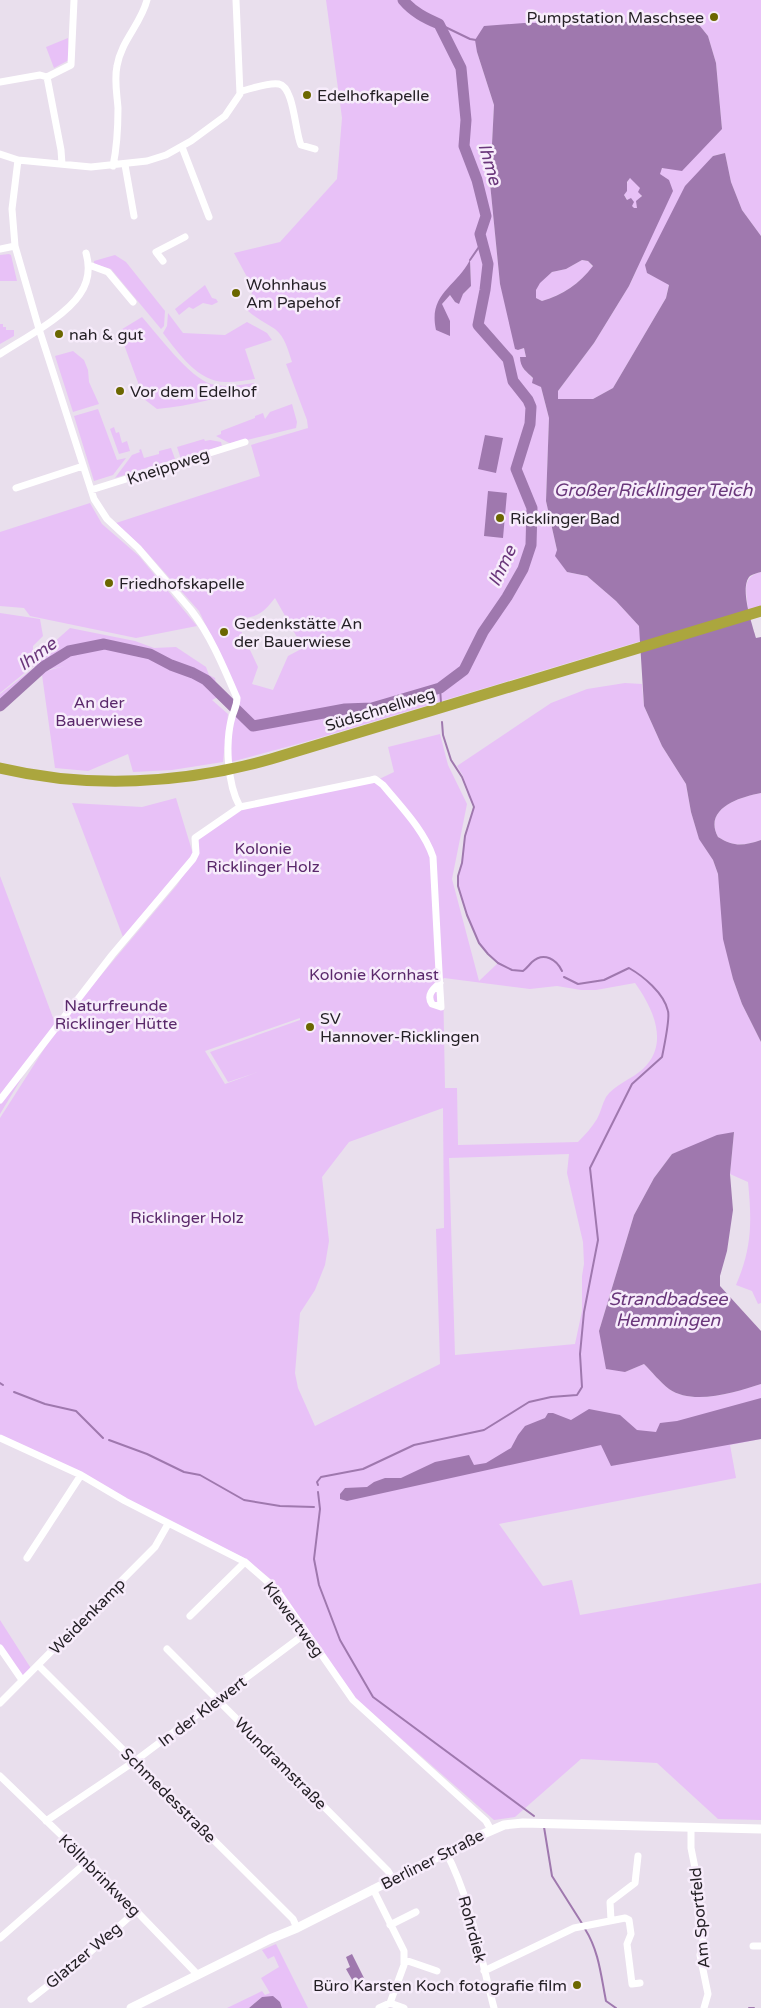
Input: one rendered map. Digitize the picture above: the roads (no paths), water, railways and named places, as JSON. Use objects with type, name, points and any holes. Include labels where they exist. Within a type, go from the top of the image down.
[{"type":"highway","name":"Südschnellweg","points":[[0,774],[58,784],[105,788],[152,787],[249,769],[609,660],[761,611]]},
{"type":"highway","name":"Südschnellweg","points":[[609,660],[761,618]]},
{"type":"highway","name":"Südschnellweg","points":[[0,768],[58,778],[105,781],[219,775]]},
{"type":"street","points":[[0,82],[40,75],[47,77],[71,65],[74,0]]},
{"type":"street","points":[[113,166],[118,116],[116,68],[122,48],[144,10],[147,0]]},
{"type":"street","points":[[0,154],[18,160],[91,167],[125,165],[157,158],[182,147],[225,116],[236,102],[241,91],[236,0]]},
{"type":"street","points":[[47,77],[62,164]]},
{"type":"street","points":[[241,91],[272,84],[284,86],[287,89],[291,102],[300,141],[305,147],[315,149]]},
{"type":"street","points":[[182,147],[209,217]]},
{"type":"street","points":[[18,160],[12,209],[14,246],[91,490],[99,510],[138,548],[200,620],[237,698],[228,757],[235,799],[240,806]]},
{"type":"street","points":[[125,165],[134,216]]},
{"type":"street","points":[[162,261],[156,252],[185,237]]},
{"type":"street","points":[[0,249],[14,246]]},
{"type":"street","points":[[0,354],[61,313],[80,294],[87,280],[89,265],[86,253]]},
{"type":"street","points":[[89,265],[108,272],[133,302]]},
{"type":"street","name":"Kneippweg","points":[[91,490],[245,442]]},
{"type":"street","points":[[16,488],[83,466]]},
{"type":"street","points":[[0,1100],[112,955],[193,859],[196,853],[195,838],[240,806],[371,780],[375,780],[383,785],[421,833],[429,845],[433,858],[440,982]]},
{"type":"street","name":"Klewertweg","points":[[0,1438],[81,1475],[168,1524],[245,1562],[276,1589],[353,1700],[486,1821],[491,1830]]},
{"type":"street","points":[[27,1558],[81,1475]]},
{"type":"street","name":"Weidenkamp","points":[[0,1703],[156,1547],[168,1524]]},
{"type":"street","points":[[190,1616],[245,1562]]},
{"type":"street","name":"In der Klewert","points":[[46,1821],[135,1761],[306,1633]]},
{"type":"street","points":[[0,1648],[22,1680]]},
{"type":"street","name":"Wundramstraße","points":[[167,1649],[388,1871],[392,1878]]},
{"type":"street","name":"Schmedesstraße","points":[[38,1665],[293,1919],[297,1928]]},
{"type":"street","name":"Köllnbrinkweg","points":[[0,1776],[88,1861],[198,1975]]},
{"type":"street","name":"Berliner Straße","points":[[131,2008],[297,1928],[392,1878],[504,1825],[524,1823],[761,1828]]},
{"type":"street","name":"Am Sportfeld","points":[[690,1827],[691,1848],[700,1893],[698,1913],[703,1941],[700,1955],[708,1994],[704,2008]]},
{"type":"street","name":"Rohrdiek","points":[[446,1852],[456,1871],[468,1906],[494,2008]]},
{"type":"street","points":[[611,1920],[610,1902],[635,1883],[638,1856]]},
{"type":"street","points":[[0,1938],[88,1861]]},
{"type":"street","points":[[373,1889],[404,1951],[404,1960],[390,2003]]},
{"type":"street","name":"Glatzer Weg","points":[[31,1999],[88,1954],[136,1911]]},
{"type":"street","points":[[390,1925],[416,1912]]},
{"type":"street","points":[[484,1971],[583,1926],[625,1918],[629,1920],[631,1934],[627,1944],[632,1984],[640,1983]]},
{"type":"street","points":[[404,1960],[436,1971]]},
{"type":"street","points":[[379,2008],[390,2003],[404,2008]]},
{"type":"water","name":"Großer Ricklinger Teich","points":[[696,21],[708,36],[716,63],[722,129],[682,171],[662,168],[660,174],[669,180],[673,191],[629,286],[594,343],[558,391],[558,399],[593,399],[613,388],[666,298],[669,285],[647,273],[645,265],[685,186],[713,156],[725,153],[731,182],[742,210],[761,236],[761,572],[750,576],[747,581],[746,597],[756,638],[761,637],[761,793],[734,801],[726,806],[715,819],[715,827],[718,837],[729,843],[744,844],[761,840],[761,1042],[742,1004],[733,979],[723,939],[718,874],[713,860],[699,839],[691,812],[686,784],[662,746],[644,706],[639,626],[616,601],[587,576],[567,572],[555,556],[557,550],[546,501],[549,418],[541,387],[532,383],[533,378],[521,364],[520,357],[526,357],[524,348],[515,349],[500,284],[490,183],[494,105],[475,40],[484,26],[524,23]],"holes":[[[630,178],[640,188],[638,192],[642,196],[636,201],[637,208],[632,206],[634,202],[631,198],[627,200],[624,195]],[[582,260],[588,261],[593,266],[576,283],[550,299],[542,301],[536,298],[536,290],[540,283],[552,272],[566,269]]]},
{"type":"water","points":[[470,260],[471,286],[463,294],[459,304],[450,295],[442,304],[450,321],[450,336],[436,330],[436,308],[440,299]]},
{"type":"water","points":[[485,435],[503,438],[496,473],[478,469]]},
{"type":"water","points":[[488,491],[507,493],[503,538],[484,536]]},
{"type":"water","name":"Strandbadsee Hemmingen","points":[[734,1132],[730,1174],[733,1210],[727,1251],[720,1276],[720,1286],[761,1331],[761,1384],[727,1394],[690,1397],[669,1389],[644,1364],[625,1372],[606,1369],[599,1331],[634,1215],[654,1178],[672,1154],[717,1135]]},
{"type":"water","points":[[761,1398],[761,1439],[611,1466],[601,1445],[347,1501],[340,1499],[340,1494],[345,1488],[367,1487],[385,1478],[401,1478],[435,1462],[469,1455],[474,1465],[486,1463],[511,1448],[525,1426],[545,1418],[548,1413],[571,1420],[589,1409],[620,1415],[637,1430],[656,1432],[660,1423],[677,1421]]},
{"type":"water","points":[[352,1954],[365,1980],[355,1985],[346,1969],[350,1967],[346,1957]]},
{"type":"water","points":[[273,1996],[280,2002],[282,2008],[249,2008],[262,1997]]},
{"type":"waterway","name":"Ihme","points":[[0,706],[43,667],[69,651],[104,644],[150,654],[206,680],[253,726],[345,709],[372,708],[440,688],[464,670],[483,632],[507,597],[523,569],[531,545],[532,508],[516,469],[530,424],[531,407],[528,400],[513,381],[508,359],[478,325],[488,264],[480,234],[486,216],[477,180],[464,146],[466,120],[461,68],[439,24],[420,14],[403,0]]},
{"type":"waterway","points":[[439,24],[476,40]]},
{"type":"waterway","points":[[470,260],[481,244]]},
{"type":"waterway","points":[[440,688],[441,703]]},
{"type":"waterway","points":[[442,722],[443,735],[451,760],[462,777],[474,807],[465,836],[458,886],[467,915],[479,943],[498,963],[512,970],[523,971],[532,962],[545,957],[557,963],[562,971]]},
{"type":"waterway","points":[[318,1485],[317,1482],[321,1477],[363,1469],[414,1445],[484,1430],[529,1402],[551,1397],[577,1395],[582,1387],[580,1354],[584,1312],[598,1240],[590,1168],[632,1084],[662,1057],[668,1011],[658,992],[646,980],[629,968],[604,980],[578,984],[564,977]]},
{"type":"waterway","points":[[14,1392],[45,1404],[76,1411],[103,1438]]},
{"type":"waterway","points":[[109,1440],[147,1454],[184,1472],[200,1475],[244,1500],[280,1506],[314,1507]]},
{"type":"waterway","points":[[318,1492],[320,1509],[314,1559],[319,1585],[340,1640],[373,1697],[534,1816]]},
{"type":"waterway","points":[[544,1827],[552,1876],[583,1925]]},
{"type":"waterway","points":[[585,1929],[596,1955],[606,2001],[616,2008]]},
{"type":"waterway","points":[[749,2008],[754,2008]]},
{"type":"place","name":"Pumpstation Maschsee","points":[[714,17]]},
{"type":"place","name":"Edelhofkapelle","points":[[307,95]]},
{"type":"place","name":"Wohnhaus Am Papehof","points":[[236,293]]},
{"type":"place","name":"nah & gut","points":[[59,334]]},
{"type":"place","name":"Vor dem Edelhof","points":[[120,391]]},
{"type":"place","name":"Ricklinger Bad","points":[[500,518]]},
{"type":"place","name":"Friedhofskapelle","points":[[109,583]]},
{"type":"place","name":"Gedenkstätte An der Bauerwiese","points":[[224,632]]},
{"type":"place","name":"SV Hannover-Ricklingen","points":[[310,1027]]},
{"type":"place","name":"Büro Karsten Koch fotografie film","points":[[577,1985]]},
{"type":"park label","name":"An der Bauerwiese","points":[[99,711]]},
{"type":"park label","name":"Kolonie Ricklinger Holz","points":[[263,857]]},
{"type":"park label","name":"Kolonie Kornhast","points":[[374,974]]},
{"type":"park label","name":"Naturfreunde Ricklinger Hütte","points":[[116,1014]]},
{"type":"park label","name":"Ricklinger Holz","points":[[187,1217]]}]
